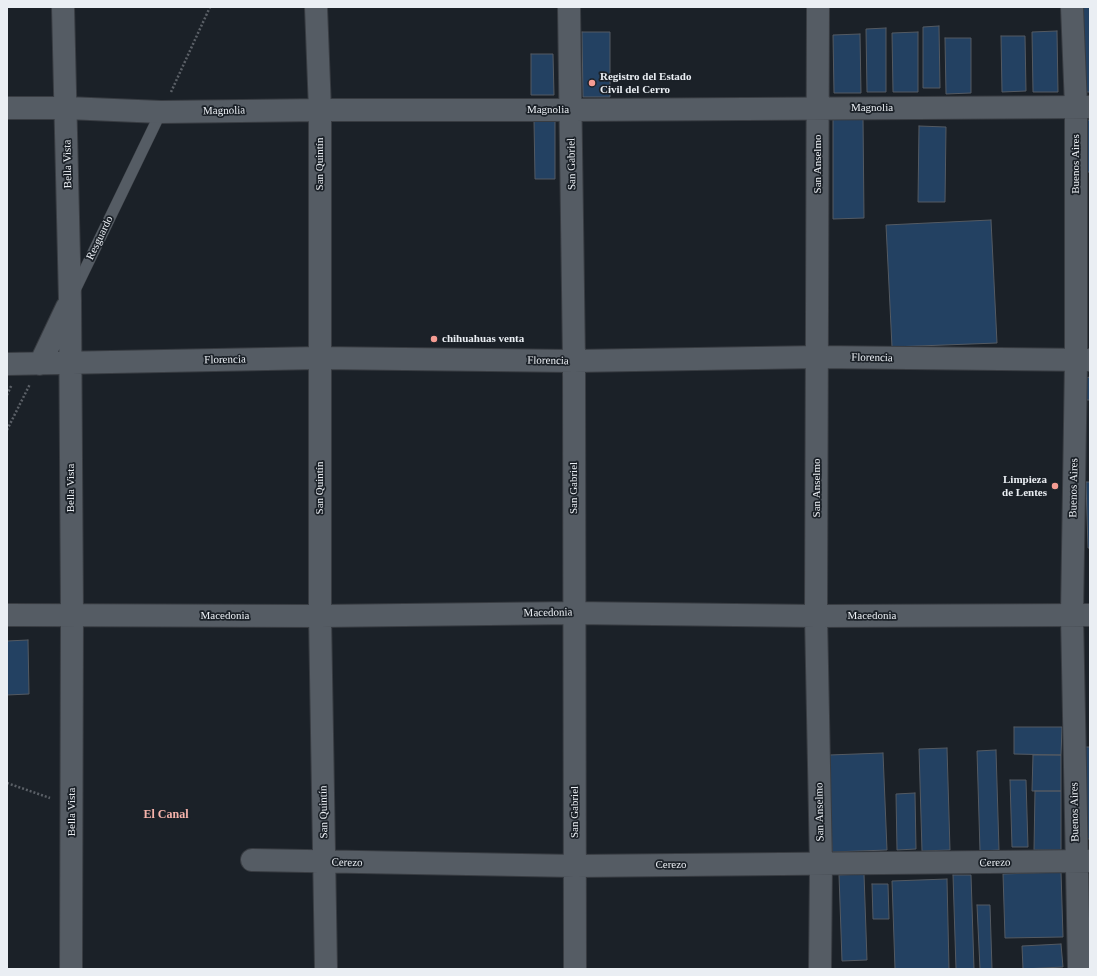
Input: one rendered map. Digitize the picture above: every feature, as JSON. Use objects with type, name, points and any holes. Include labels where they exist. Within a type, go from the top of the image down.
[{"type":"street","name":"Bella Vista","points":[[63,7],[67,108],[70,301],[72,615],[71,969]]},
{"type":"street","name":"San Quintín","points":[[316,7],[320,110],[320,616],[326,969]]},
{"type":"street","name":"San Gabriel","points":[[569,7],[572,110],[574,361],[573,613],[575,969]]},
{"type":"street","name":"San Anselmo","points":[[818,7],[816,616],[821,865],[820,969]]},
{"type":"street","name":"Buenos Aires","points":[[1072,7],[1083,106],[1081,615],[1083,862],[1079,969]]},
{"type":"street","name":"Magnolia","points":[[7,108],[67,108],[161,112],[1083,106]]},
{"type":"street","name":"Resguardo","points":[[40,364],[70,301]]},
{"type":"street","name":"Florencia","points":[[7,364],[319,358],[574,361],[818,357],[1083,360]]},
{"type":"street","name":"Macedonia","points":[[7,615],[320,616],[573,613],[816,616],[1081,615]]},
{"type":"street","name":"Cerezo","points":[[252,860],[575,866],[1083,862]]},
{"type":"lane","name":"Resguardo","points":[[70,301],[161,112]]},
{"type":"path","points":[[161,112],[210,7]]},
{"type":"path","points":[[7,430],[40,364]]},
{"type":"path","points":[[7,783],[72,805]]},
{"type":"building","points":[[1082,7],[1090,7],[1090,92],[1084,92]]},
{"type":"building","points":[[939,26],[940,88],[923,88],[923,27]]},
{"type":"building","points":[[886,28],[886,92],[867,92],[866,29]]},
{"type":"building","points":[[1057,31],[1058,92],[1033,92],[1032,32]]},
{"type":"building","points":[[582,32],[610,32],[610,97],[583,97]]},
{"type":"building","points":[[918,32],[918,92],[893,92],[892,33]]},
{"type":"building","points":[[860,34],[861,93],[834,93],[833,35]]},
{"type":"building","points":[[1001,36],[1025,36],[1026,91],[1002,92]]},
{"type":"building","points":[[945,38],[971,38],[971,93],[946,94]]},
{"type":"building","points":[[531,54],[553,54],[554,95],[531,95]]},
{"type":"building","points":[[833,118],[863,118],[864,218],[833,219]]},
{"type":"building","points":[[534,120],[555,120],[555,179],[535,179]]},
{"type":"building","points":[[1085,120],[1090,120],[1090,172],[1087,172]]},
{"type":"building","points":[[919,126],[946,127],[945,202],[918,202]]},
{"type":"building","points":[[991,220],[997,343],[892,347],[886,225]]},
{"type":"building","points":[[1090,377],[1090,400],[1085,400],[1085,378]]},
{"type":"building","points":[[1086,482],[1090,482],[1090,548],[1088,548]]},
{"type":"building","points":[[28,640],[29,694],[7,695],[7,641]]},
{"type":"building","points":[[1014,727],[1062,727],[1061,755],[1014,754]]},
{"type":"building","points":[[1083,747],[1090,747],[1090,839],[1087,839]]},
{"type":"building","points":[[947,748],[950,850],[922,851],[919,749]]},
{"type":"building","points":[[996,750],[999,850],[980,851],[977,751]]},
{"type":"building","points":[[883,753],[887,850],[832,852],[829,755]]},
{"type":"building","points":[[1033,755],[1061,755],[1061,791],[1032,791]]},
{"type":"building","points":[[1010,780],[1026,780],[1028,847],[1012,847]]},
{"type":"building","points":[[1035,791],[1061,791],[1061,850],[1034,850]]},
{"type":"building","points":[[915,793],[916,849],[897,850],[896,794]]},
{"type":"building","points":[[1061,872],[1063,937],[1005,938],[1003,874]]},
{"type":"building","points":[[864,874],[867,960],[842,961],[839,875]]},
{"type":"building","points":[[953,875],[971,875],[974,969],[956,969]]},
{"type":"building","points":[[947,879],[949,969],[895,969],[892,881]]},
{"type":"building","points":[[872,884],[888,884],[889,919],[873,919]]},
{"type":"building","points":[[977,905],[990,905],[992,969],[980,969]]},
{"type":"building","points":[[1061,944],[1063,967],[1023,969],[1022,946]]},
{"type":"place","name":"Registro del Estado Civil del Cerro","points":[[592,83]]},
{"type":"place","name":"chihuahuas venta","points":[[434,339]]},
{"type":"place","name":"Limpieza de Lentes","points":[[1055,486]]},
{"type":"district","name":"El Canal","points":[[166,815]]}]
